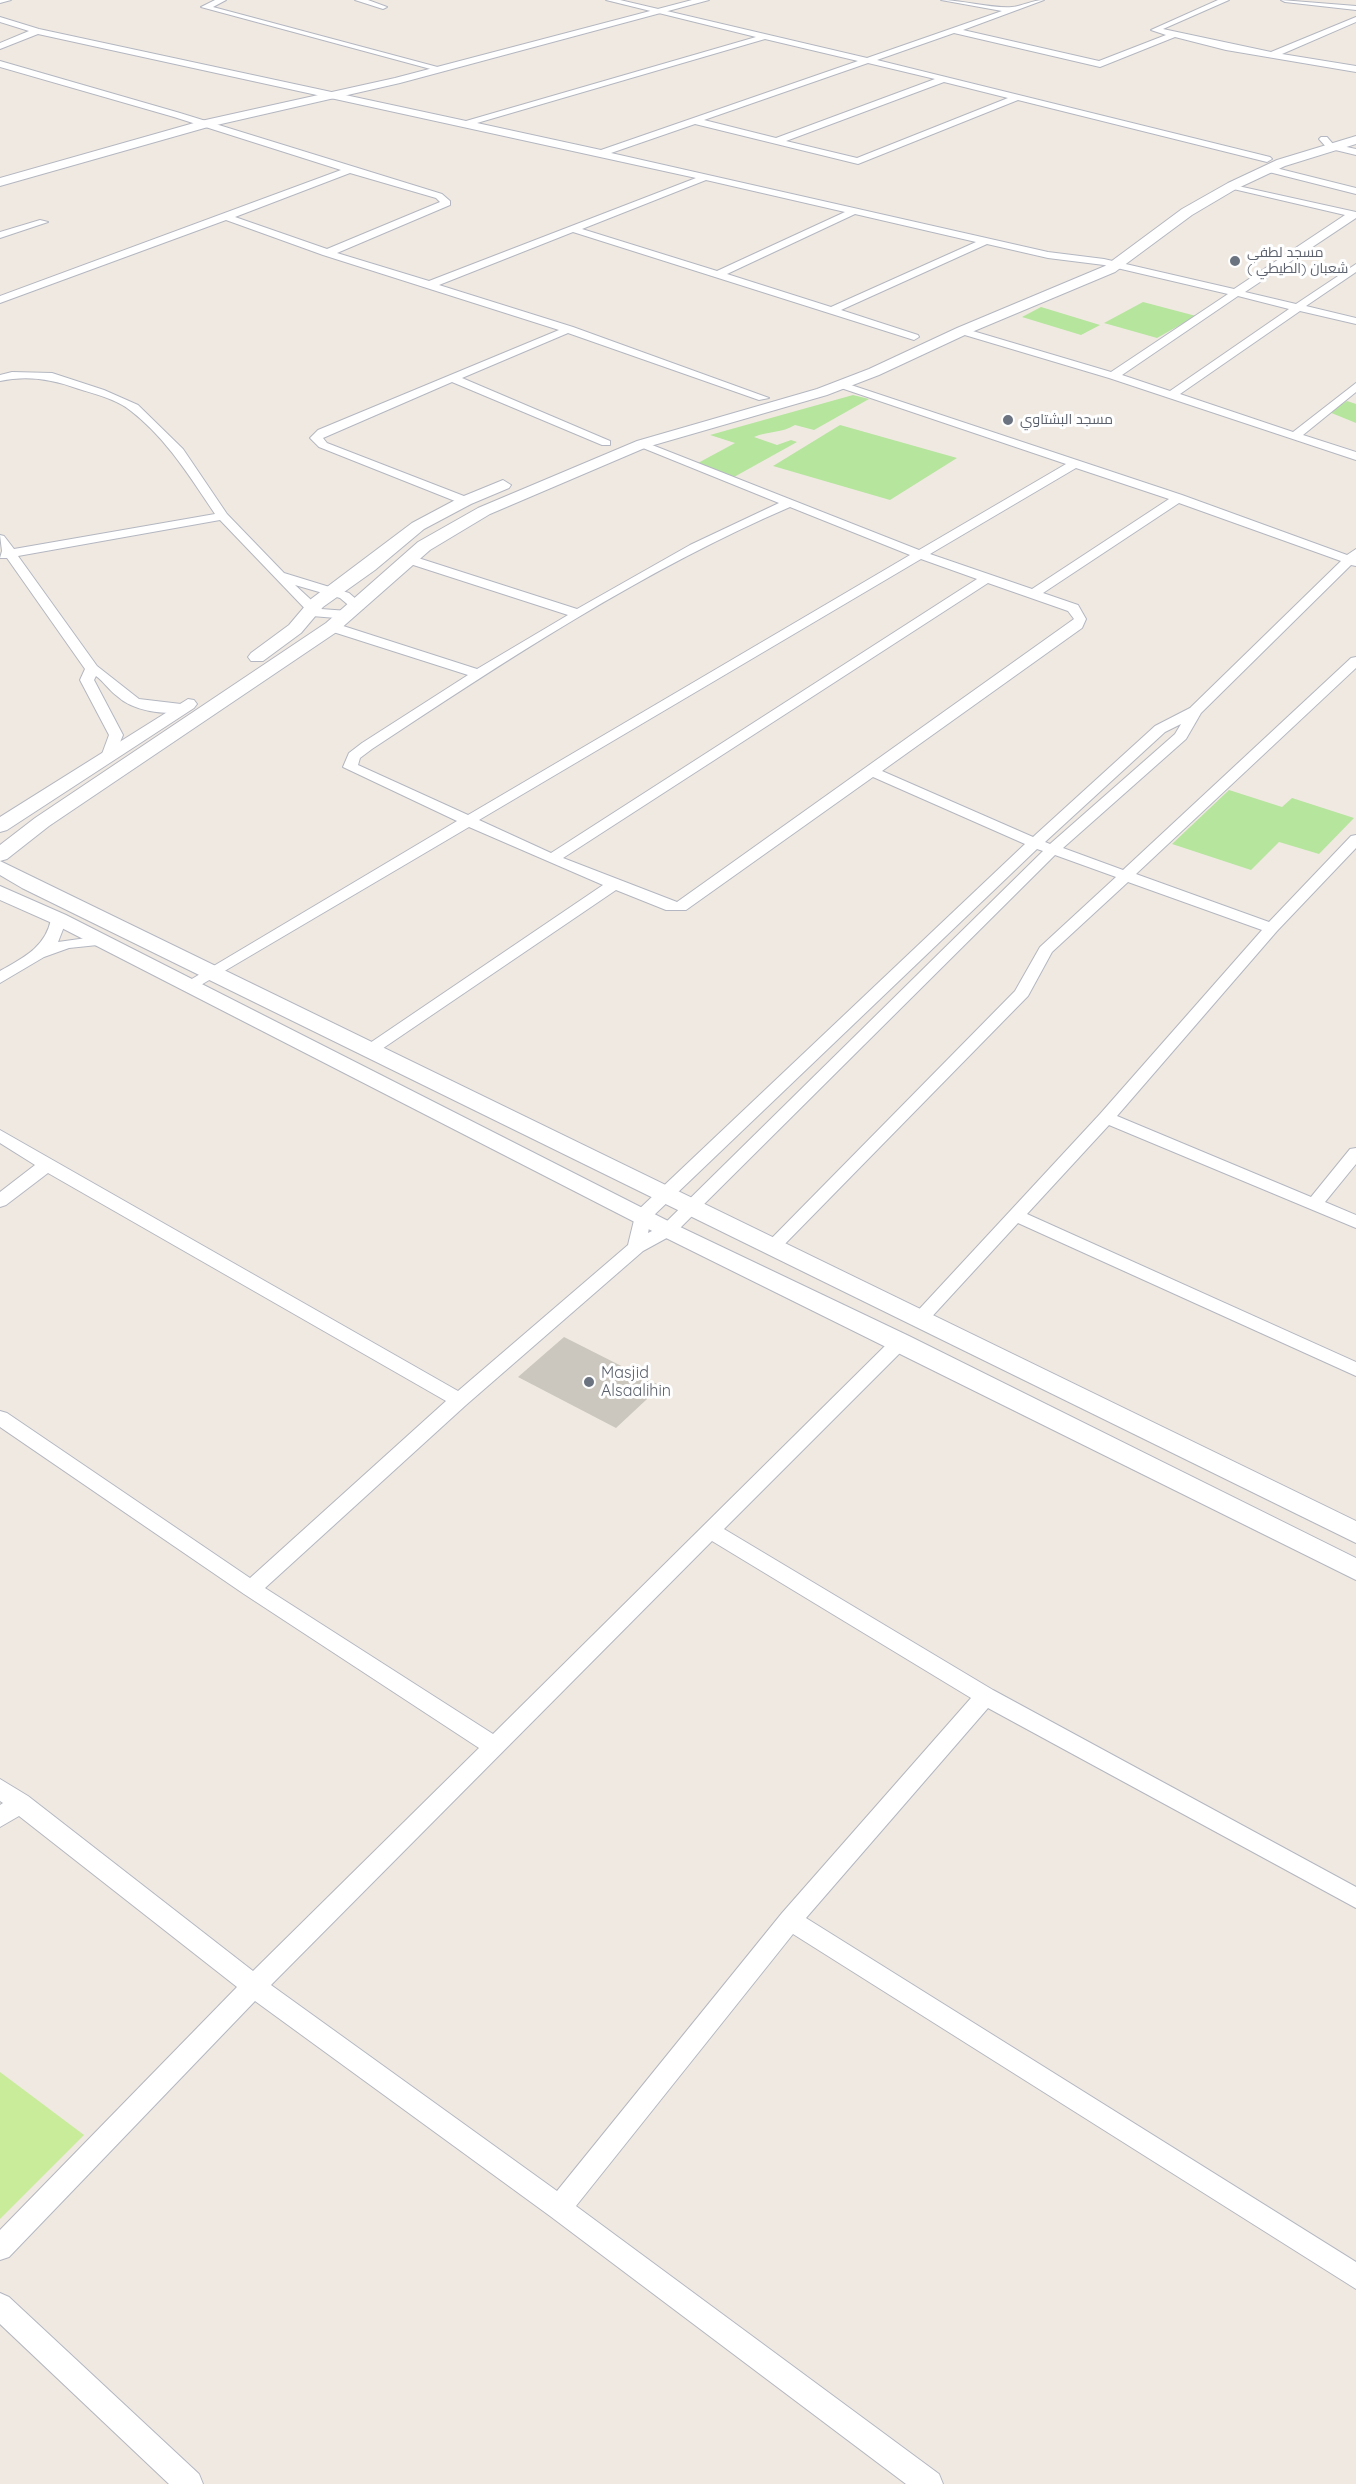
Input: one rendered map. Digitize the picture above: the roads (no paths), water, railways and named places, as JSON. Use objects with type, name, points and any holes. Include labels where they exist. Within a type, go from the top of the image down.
[{"type":"street","points":[[0,1],[7,0]]},
{"type":"street","points":[[222,0],[205,7],[441,69]]},
{"type":"street","points":[[359,0],[383,7]]},
{"type":"street","points":[[610,0],[944,79],[1268,164],[1356,191]]},
{"type":"street","points":[[0,182],[205,124],[441,69],[704,0]]},
{"type":"street","points":[[945,0],[1012,10]]},
{"type":"street","points":[[600,154],[1040,0]]},
{"type":"street","points":[[1225,0],[1155,30],[1172,36],[1356,69]]},
{"type":"street","points":[[1285,0],[1356,8]]},
{"type":"street","points":[[0,19],[37,32],[467,123],[1085,264],[1238,293],[1356,321]]},
{"type":"street","points":[[1272,55],[1356,19]]},
{"type":"street","points":[[952,30],[1100,64],[1172,36]]},
{"type":"street","points":[[0,46],[37,32]]},
{"type":"street","points":[[467,123],[762,37]]},
{"type":"street","points":[[0,64],[439,196],[447,203],[327,253]]},
{"type":"street","points":[[777,141],[944,79]]},
{"type":"street","points":[[695,120],[858,161],[1015,98]]},
{"type":"street","points":[[0,855],[42,822],[332,627],[353,611],[408,559],[442,533],[484,511],[642,444],[842,385],[961,321],[1039,289],[1113,250],[1201,190],[1268,164],[1345,141]]},
{"type":"street","points":[[573,456],[606,444],[846,373],[923,340],[962,331],[1109,268],[1187,212],[1268,164]]},
{"type":"street","points":[[0,300],[226,218],[350,170]]},
{"type":"street","points":[[429,285],[706,177]]},
{"type":"street","points":[[1232,186],[1354,215]]},
{"type":"street","points":[[715,276],[854,211]]},
{"type":"street","points":[[1113,375],[1354,215]]},
{"type":"street","points":[[226,218],[327,253],[569,330],[763,398]]},
{"type":"street","points":[[0,235],[43,222]]},
{"type":"street","points":[[572,229],[923,340]]},
{"type":"street","points":[[831,311],[986,241]]},
{"type":"street","points":[[1172,395],[1356,267]]},
{"type":"street","points":[[465,501],[316,440],[322,432],[569,330]]},
{"type":"street","points":[[962,331],[1113,375],[1356,456]]},
{"type":"street","points":[[0,378],[12,375],[48,375],[100,392],[134,407],[179,451],[222,516],[312,609],[327,615],[353,611]]},
{"type":"street","points":[[451,377],[606,444]]},
{"type":"street","points":[[637,1247],[642,1216],[1035,843],[1160,729],[1194,711],[1354,559],[842,385]]},
{"type":"street","points":[[1295,436],[1356,386]]},
{"type":"street","points":[[642,444],[787,504],[918,554],[1077,609],[1080,620],[1077,625],[681,907],[671,907],[613,885],[350,767],[354,756],[367,746],[476,673],[738,524],[787,504]]},
{"type":"street","points":[[188,986],[465,820],[1074,464]]},
{"type":"street","points":[[240,668],[283,639],[332,592],[418,526],[465,501],[514,480]]},
{"type":"street","points":[[1034,594],[1178,498]]},
{"type":"street","points":[[5,555],[222,516]]},
{"type":"street","points":[[0,539],[5,555],[92,669],[106,676],[130,700],[153,707],[181,708]]},
{"type":"street","points":[[408,559],[579,614]]},
{"type":"street","points":[[282,576],[349,597],[353,611]]},
{"type":"street","points":[[552,859],[987,578]]},
{"type":"street","points":[[332,627],[476,673]]},
{"type":"street","points":[[772,1247],[1022,993],[1046,950],[1356,661]]},
{"type":"street","points":[[92,669],[87,680],[116,735],[109,754]]},
{"type":"street","points":[[0,826],[201,695]]},
{"type":"street","points":[[251,1589],[459,1400],[637,1247],[668,1230],[1053,849],[1181,736],[1194,711]]},
{"type":"street","points":[[871,771],[1035,843],[1272,928]]},
{"type":"street","points":[[920,1318],[1106,1118],[1272,928],[1356,839]]},
{"type":"street","points":[[0,867],[69,914],[100,941],[668,1230],[900,1342],[1356,1570]]},
{"type":"street","points":[[370,1050],[613,885]]},
{"type":"street","points":[[0,892],[122,928],[1356,1533]]},
{"type":"street","points":[[38,955],[54,937],[69,914]]},
{"type":"street","points":[[0,978],[38,955],[67,944],[100,941],[122,928]]},
{"type":"street","points":[[1106,1118],[1356,1222]]},
{"type":"street","points":[[0,1135],[47,1165],[459,1400]]},
{"type":"street","points":[[1314,1204],[1356,1153]]},
{"type":"street","points":[[0,1201],[47,1165]]},
{"type":"street","points":[[1015,1215],[1356,1370]]},
{"type":"street","points":[[0,2248],[254,1986],[900,1342]]},
{"type":"street","points":[[0,1418],[251,1589],[494,1746]]},
{"type":"street","points":[[711,1531],[985,1696],[1356,1898]]},
{"type":"street","points":[[560,2208],[790,1920],[985,1696]]},
{"type":"street","points":[[0,1818],[10,1795],[254,1986],[560,2208],[929,2484]]},
{"type":"street","points":[[790,1920],[1356,2277]]},
{"type":"street","points":[[0,2307],[189,2484]]},
{"type":"place","name":"مسجد لطفي شعبان (الطيطي )","points":[[1235,261]]},
{"type":"place","name":"مسجد البشتاوي","points":[[1008,420]]},
{"type":"place","name":"Masjid Alsaalihin","points":[[589,1382]]}]
